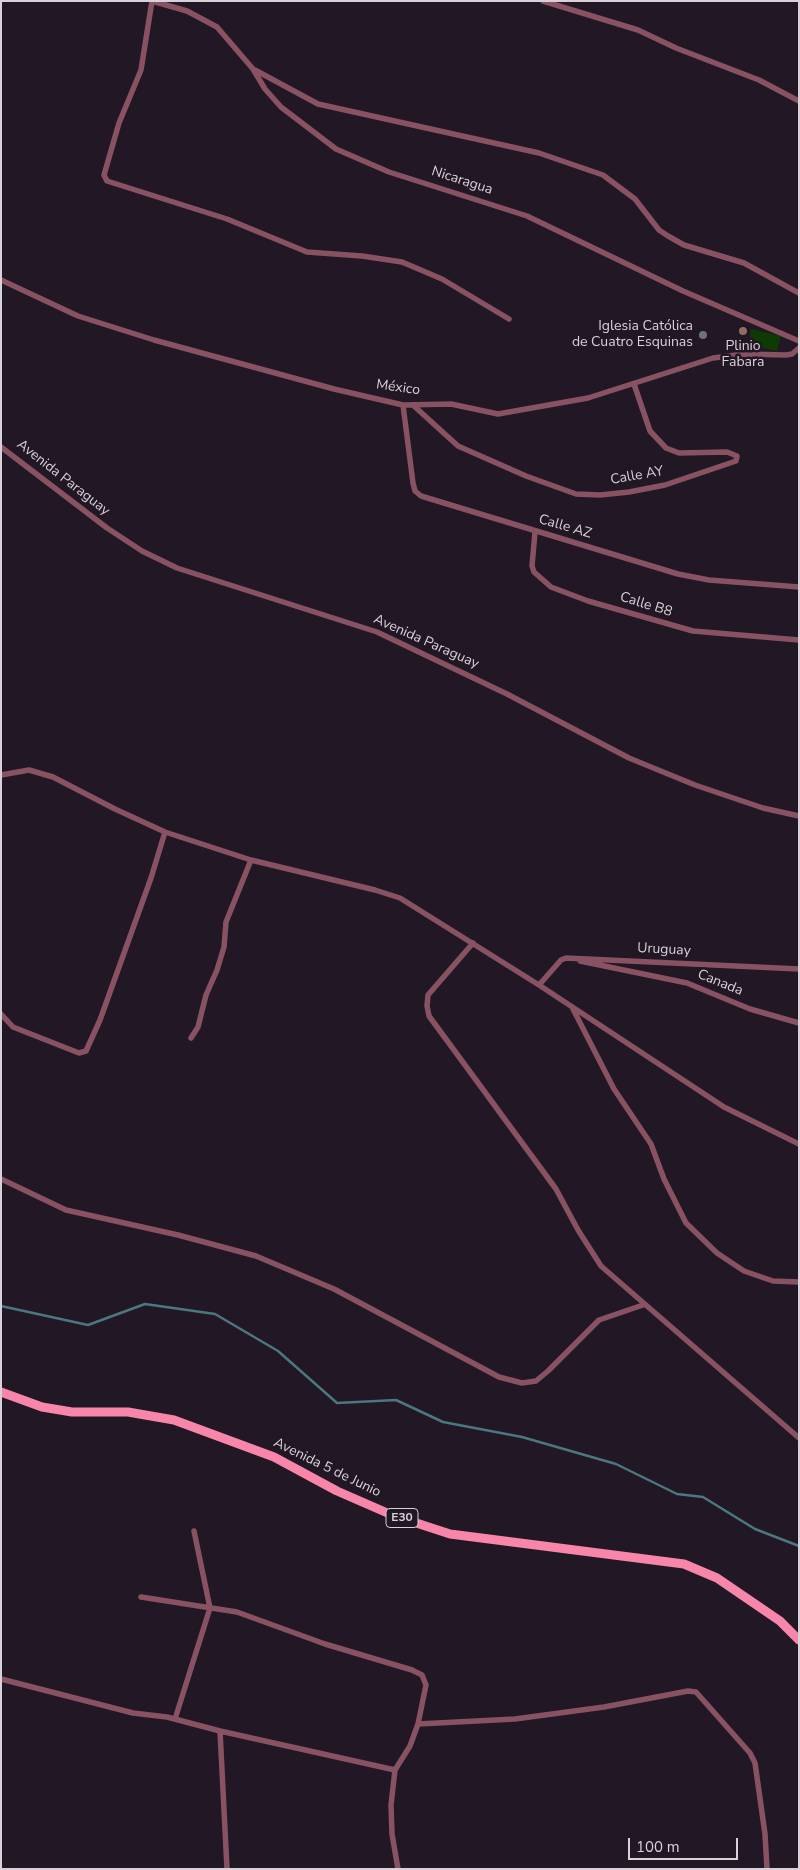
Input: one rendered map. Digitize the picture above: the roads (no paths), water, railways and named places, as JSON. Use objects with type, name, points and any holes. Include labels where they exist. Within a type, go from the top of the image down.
[{"type":"main road","name":"Avenida 5 de Junio","points":[[1,1392],[42,1407],[72,1412],[128,1412],[174,1420],[274,1456],[337,1491],[392,1515],[450,1534],[684,1564],[717,1578],[780,1622],[799,1640]]},
{"type":"street","points":[[152,1],[141,70],[119,123],[104,175],[107,182],[227,220],[307,252],[362,256],[402,262],[442,279],[509,319]]},
{"type":"street","name":"Nicaragua","points":[[152,1],[186,11],[217,27],[253,69],[265,89],[281,107],[336,149],[389,172],[527,216],[683,290],[799,341]]},
{"type":"street","points":[[543,1],[638,30],[676,48],[759,80],[799,101]]},
{"type":"street","points":[[253,69],[318,104],[539,153],[603,175],[635,199],[660,230],[668,236],[684,245],[752,266],[799,293]]},
{"type":"street","name":"México","points":[[1,280],[78,316],[145,337],[334,389],[414,406],[451,404],[498,414],[588,398],[713,358],[744,354],[786,355],[792,354],[799,348]]},
{"type":"street","name":"Calle AY","points":[[414,406],[458,446],[526,476],[576,494],[600,495],[665,485],[736,461],[737,456],[727,452],[679,453],[666,448],[650,430],[634,384]]},
{"type":"street","name":"Calle AZ","points":[[403,404],[415,490],[421,496],[678,574],[728,582],[799,587]]},
{"type":"street","name":"Avenida Paraguay","points":[[1,446],[107,528],[142,551],[177,568],[377,632],[507,694],[629,758],[695,785],[763,808],[799,816]]},
{"type":"street","name":"Calle B8","points":[[535,532],[532,566],[534,572],[551,587],[588,601],[693,631],[799,640]]},
{"type":"street","points":[[1,775],[29,770],[53,777],[165,832],[251,860],[375,890],[400,898],[539,985],[724,1107],[799,1144]]},
{"type":"street","points":[[1,1014],[13,1027],[79,1053],[86,1051],[100,1020],[151,878],[165,832]]},
{"type":"street","points":[[191,1038],[198,1027],[206,995],[217,970],[224,947],[226,922],[251,860]]},
{"type":"street","points":[[473,943],[428,995],[427,1006],[429,1016],[556,1189],[578,1230],[601,1266],[799,1438]]},
{"type":"street","points":[[539,985],[561,960],[571,958]]},
{"type":"street","name":"Uruguay","points":[[571,958],[799,969]]},
{"type":"street","name":"Canada","points":[[571,958],[604,967],[687,983],[750,1008],[799,1023]]},
{"type":"street","points":[[572,1008],[614,1089],[651,1144],[668,1187],[686,1223],[717,1253],[744,1272],[773,1281],[799,1282]]},
{"type":"street","points":[[1,1179],[66,1210],[178,1235],[256,1256],[334,1289],[499,1377],[522,1383],[536,1380],[548,1371],[599,1320],[644,1305]]},
{"type":"street","points":[[175,1719],[210,1608],[194,1531]]},
{"type":"street","points":[[141,1597],[236,1612],[325,1644],[412,1670],[422,1675],[426,1685],[418,1724],[410,1746],[395,1770],[391,1805],[392,1834],[398,1869]]},
{"type":"street","points":[[1,1679],[132,1713],[175,1719],[220,1732],[395,1770]]},
{"type":"street","points":[[418,1724],[515,1719],[604,1707],[688,1690],[696,1692],[750,1753],[755,1763],[765,1834],[767,1869]]},
{"type":"street","points":[[220,1732],[227,1869]]},
{"type":"waterway","points":[[1,1306],[88,1325],[145,1304],[215,1314],[278,1351],[337,1403],[396,1400],[443,1422],[522,1437],[616,1464],[677,1494],[703,1497],[755,1529],[799,1546]]},
{"type":"place","name":"Plinio Fabara","points":[[743,331]]},
{"type":"place","name":"Iglesia Católica de Cuatro Esquinas","points":[[703,335]]}]
